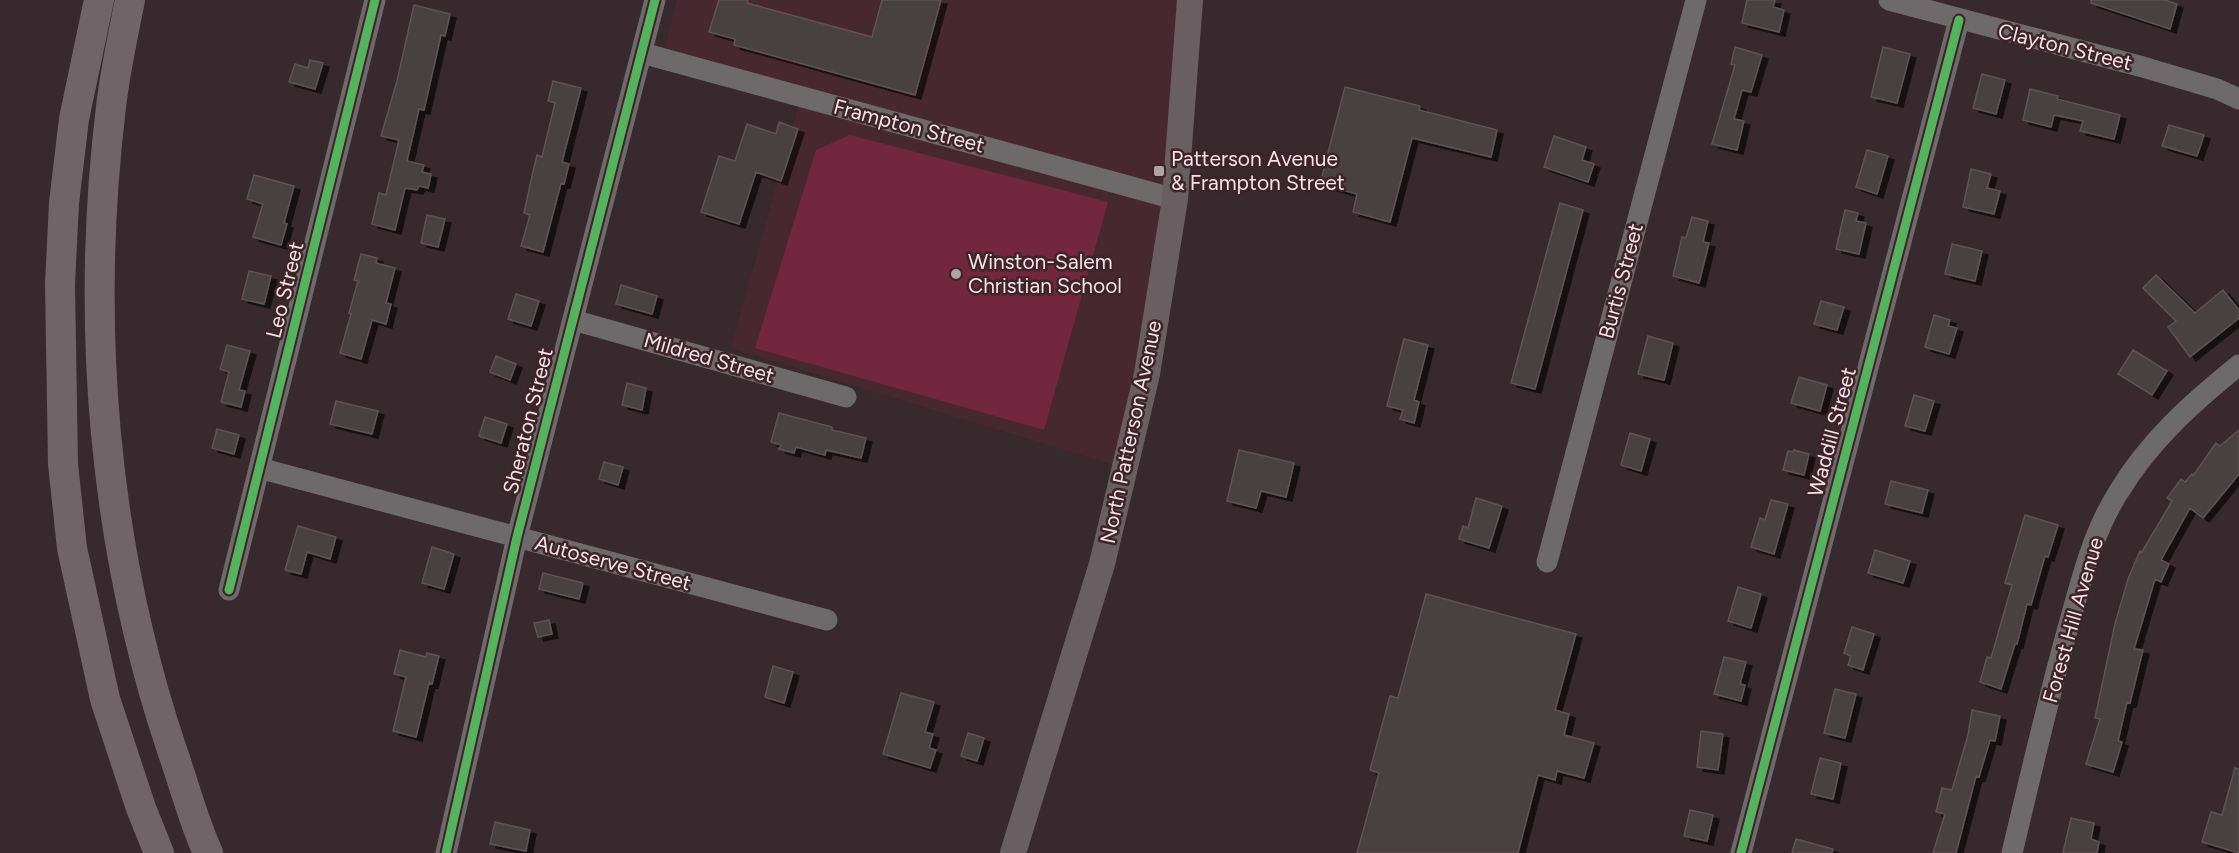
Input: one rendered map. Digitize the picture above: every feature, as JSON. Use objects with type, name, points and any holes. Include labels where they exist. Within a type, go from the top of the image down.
[{"type":"highway","points":[[99,0],[74,118],[64,203],[60,285],[63,464],[72,548],[105,699],[157,853]]},
{"type":"highway","points":[[130,0],[111,106],[100,241],[102,397],[120,543],[153,693],[208,853]]},
{"type":"main road","name":"North Patterson Avenue","points":[[1013,853],[1102,564],[1147,374],[1175,199],[1190,0]]},
{"type":"street","name":"Leo Street","points":[[229,590],[375,0]]},
{"type":"street","name":"Sheraton Street","points":[[446,853],[517,537],[655,0]]},
{"type":"street","name":"Burtis Street","points":[[1547,562],[1696,0]]},
{"type":"street","name":"Clayton Street","points":[[1889,0],[2143,67],[2217,89],[2239,99]]},
{"type":"street","name":"Waddill Street","points":[[1741,853],[1959,20]]},
{"type":"street","name":"Frampton Street","points":[[642,53],[1175,199]]},
{"type":"street","name":"Mildred Street","points":[[573,320],[846,397]]},
{"type":"street","name":"Forest Hill Avenue","points":[[2012,853],[2060,657],[2084,571],[2100,527],[2118,493],[2144,455],[2197,399],[2239,365]]},
{"type":"street","name":"Autoserve Street","points":[[259,468],[827,620]]},
{"type":"shaded area","name":"Winston-Salem Christian School","points":[[677,0],[1190,0],[1124,468],[731,348],[801,96],[662,58]]},
{"type":"shaded area","points":[[850,135],[1108,202],[1044,430],[755,348],[816,150]]},
{"type":"building","points":[[719,0],[748,0],[747,3],[872,37],[882,0],[941,0],[915,95],[734,45],[735,39],[709,32]]},
{"type":"building","points":[[1747,0],[1775,0],[1773,7],[1784,10],[1779,32],[1742,23]]},
{"type":"building","points":[[2091,0],[2164,0],[2177,4],[2170,29],[2091,3]]},
{"type":"building","points":[[414,5],[450,14],[445,36],[441,35],[424,110],[419,109],[407,161],[424,165],[422,172],[431,174],[428,188],[419,186],[417,190],[405,188],[395,230],[372,224],[379,193],[386,195],[399,140],[381,136],[397,81]]},
{"type":"building","points":[[1735,47],[1762,55],[1751,92],[1742,90],[1734,119],[1744,121],[1737,150],[1712,144],[1735,65],[1731,64]]},
{"type":"building","points":[[1883,47],[1910,54],[1897,103],[1871,97]]},
{"type":"building","points":[[310,60],[323,63],[315,89],[289,82],[295,64],[308,68]]},
{"type":"building","points":[[1982,74],[2005,80],[1996,114],[1973,108]]},
{"type":"building","points":[[553,81],[581,88],[562,162],[569,164],[564,184],[561,183],[543,252],[521,246],[530,215],[524,213],[532,176],[537,155],[542,157],[555,103],[548,101]]},
{"type":"building","points":[[1345,87],[1420,106],[1419,110],[1497,130],[1491,157],[1412,138],[1390,222],[1353,212],[1357,194],[1320,184]]},
{"type":"building","points":[[2030,89],[2058,96],[2057,99],[2120,115],[2114,139],[2080,131],[2083,121],[2054,115],[2051,127],[2023,120]]},
{"type":"building","points":[[779,122],[798,129],[781,181],[756,172],[739,224],[701,212],[719,156],[735,161],[747,124],[776,134]]},
{"type":"building","points":[[2169,125],[2204,135],[2197,156],[2162,146]]},
{"type":"building","points":[[1554,136],[1586,147],[1582,160],[1594,164],[1588,182],[1544,167]]},
{"type":"building","points":[[1867,150],[1888,156],[1877,194],[1856,187]]},
{"type":"building","points":[[1971,169],[1991,174],[1987,188],[2000,191],[1994,214],[1963,207]]},
{"type":"building","points":[[254,175],[294,186],[284,223],[287,224],[281,245],[253,237],[263,204],[247,199]]},
{"type":"building","points":[[1560,203],[1583,210],[1535,389],[1511,383]]},
{"type":"building","points":[[1845,210],[1858,213],[1856,221],[1866,223],[1859,254],[1836,249]]},
{"type":"building","points":[[427,215],[445,219],[438,247],[421,243]]},
{"type":"building","points":[[1692,217],[1708,221],[1703,242],[1709,243],[1699,283],[1673,276],[1682,237],[1686,238]]},
{"type":"building","points":[[1952,244],[1982,251],[1975,281],[1945,274]]},
{"type":"building","points":[[361,254],[377,258],[376,263],[395,268],[386,303],[391,304],[386,324],[372,320],[361,359],[340,353],[358,281],[354,280]]},
{"type":"building","points":[[249,271],[271,276],[264,304],[242,299]]},
{"type":"building","points":[[2156,275],[2195,313],[2223,290],[2239,310],[2239,318],[2190,357],[2168,327],[2176,321],[2143,288]]},
{"type":"building","points":[[621,285],[657,296],[652,314],[616,304]]},
{"type":"building","points":[[516,294],[539,301],[531,326],[508,319]]},
{"type":"building","points":[[1821,301],[1844,307],[1837,330],[1814,324]]},
{"type":"building","points":[[1934,315],[1950,320],[1948,326],[1957,328],[1949,354],[1925,347]]},
{"type":"building","points":[[1648,336],[1673,343],[1664,380],[1638,374]]},
{"type":"building","points":[[1404,339],[1428,345],[1414,400],[1419,402],[1414,423],[1400,419],[1403,410],[1387,406]]},
{"type":"building","points":[[227,345],[250,351],[239,390],[245,391],[241,407],[221,402],[229,372],[220,369]]},
{"type":"building","points":[[2133,350],[2167,371],[2152,395],[2118,374]]},
{"type":"building","points":[[496,356],[516,364],[510,380],[490,372]]},
{"type":"building","points":[[1799,377],[1827,385],[1820,411],[1791,403]]},
{"type":"building","points":[[627,383],[646,388],[642,410],[622,405]]},
{"type":"building","points":[[1914,395],[1934,401],[1925,431],[1905,426]]},
{"type":"building","points":[[336,401],[378,411],[372,434],[330,424]]},
{"type":"building","points":[[779,413],[866,438],[861,458],[826,450],[825,455],[796,447],[794,453],[779,449],[781,445],[771,442]]},
{"type":"building","points":[[485,417],[507,424],[501,443],[479,436]]},
{"type":"building","points":[[217,429],[239,435],[234,454],[212,448]]},
{"type":"building","points":[[2239,430],[2239,474],[2203,518],[2190,508],[2161,560],[2169,564],[2161,582],[2155,579],[2134,649],[2143,650],[2130,703],[2127,702],[2118,741],[2122,742],[2113,772],[2086,764],[2100,719],[2095,718],[2115,624],[2128,579],[2140,551],[2142,552],[2172,501],[2167,498],[2181,479],[2185,482],[2192,474],[2193,476],[2216,443],[2220,446]]},
{"type":"building","points":[[1630,433],[1650,439],[1641,471],[1621,465]]},
{"type":"building","points":[[1239,450],[1294,463],[1286,497],[1261,491],[1256,508],[1227,501]]},
{"type":"building","points":[[1794,450],[1809,454],[1804,475],[1783,470],[1788,451],[1793,452]]},
{"type":"building","points":[[604,462],[623,467],[618,485],[599,479]]},
{"type":"building","points":[[1891,481],[1928,490],[1922,513],[1885,504]]},
{"type":"building","points":[[1476,498],[1502,506],[1489,548],[1459,539],[1463,526],[1468,528]]},
{"type":"building","points":[[1771,500],[1788,504],[1774,554],[1751,547],[1760,518],[1765,520]]},
{"type":"building","points":[[2025,515],[2058,525],[2048,557],[2045,556],[2031,605],[2027,604],[2017,644],[2015,644],[2001,689],[1980,682],[1987,657],[1991,658],[2012,585],[2005,583]]},
{"type":"building","points":[[298,526],[336,537],[330,559],[307,552],[301,574],[285,570]]},
{"type":"building","points":[[432,547],[454,554],[444,589],[422,583]]},
{"type":"building","points":[[1875,550],[1910,561],[1903,583],[1868,573]]},
{"type":"building","points":[[543,573],[583,583],[579,599],[539,589]]},
{"type":"building","points":[[1738,587],[1761,594],[1751,628],[1728,621]]},
{"type":"building","points":[[1426,594],[1576,634],[1555,710],[1569,714],[1564,735],[1594,743],[1584,778],[1557,771],[1555,780],[1538,775],[1518,853],[1357,853],[1379,773],[1370,770],[1390,696],[1398,698]]},
{"type":"building","points":[[549,620],[552,634],[538,637],[534,623]]},
{"type":"building","points":[[1852,627],[1874,634],[1863,670],[1848,665],[1851,656],[1844,653]]},
{"type":"building","points":[[400,650],[426,657],[427,653],[439,656],[432,684],[429,683],[416,737],[393,731],[406,677],[394,674]]},
{"type":"building","points":[[1724,657],[1746,662],[1740,684],[1745,685],[1741,701],[1714,694]]},
{"type":"building","points":[[773,666],[793,672],[784,703],[765,697]]},
{"type":"building","points":[[1835,689],[1856,694],[1845,738],[1824,733]]},
{"type":"building","points":[[901,693],[934,702],[925,732],[933,734],[929,748],[936,750],[930,768],[883,754]]},
{"type":"building","points":[[1972,710],[2000,716],[1995,741],[1990,740],[1979,777],[1976,776],[1956,853],[1933,853],[1945,814],[1936,812],[1942,788],[1952,790],[1968,735]]},
{"type":"building","points":[[1701,731],[1723,734],[1718,770],[1697,767]]},
{"type":"building","points":[[968,733],[984,738],[977,761],[961,756]]},
{"type":"building","points":[[1820,758],[1841,763],[1833,799],[1811,794]]},
{"type":"building","points":[[2235,768],[2239,769],[2239,853],[2202,842],[2211,812],[2222,815]]},
{"type":"building","points":[[1690,810],[1713,815],[1707,841],[1684,836]]},
{"type":"building","points":[[2071,818],[2094,823],[2091,839],[2099,842],[2097,853],[2063,853]]},
{"type":"building","points":[[495,822],[530,830],[526,851],[490,844]]},
{"type":"building","points":[[1796,839],[1833,849],[1832,853],[1792,853]]},
{"type":"cycle path","points":[[229,590],[375,0]]},
{"type":"cycle path","points":[[446,853],[517,537],[655,0]]},
{"type":"cycle path","points":[[1741,853],[1959,20]]},
{"type":"place","name":"Patterson Avenue & Frampton Street","points":[[1159,171]]},
{"type":"place","name":"Winston-Salem Christian School","points":[[956,274]]}]
